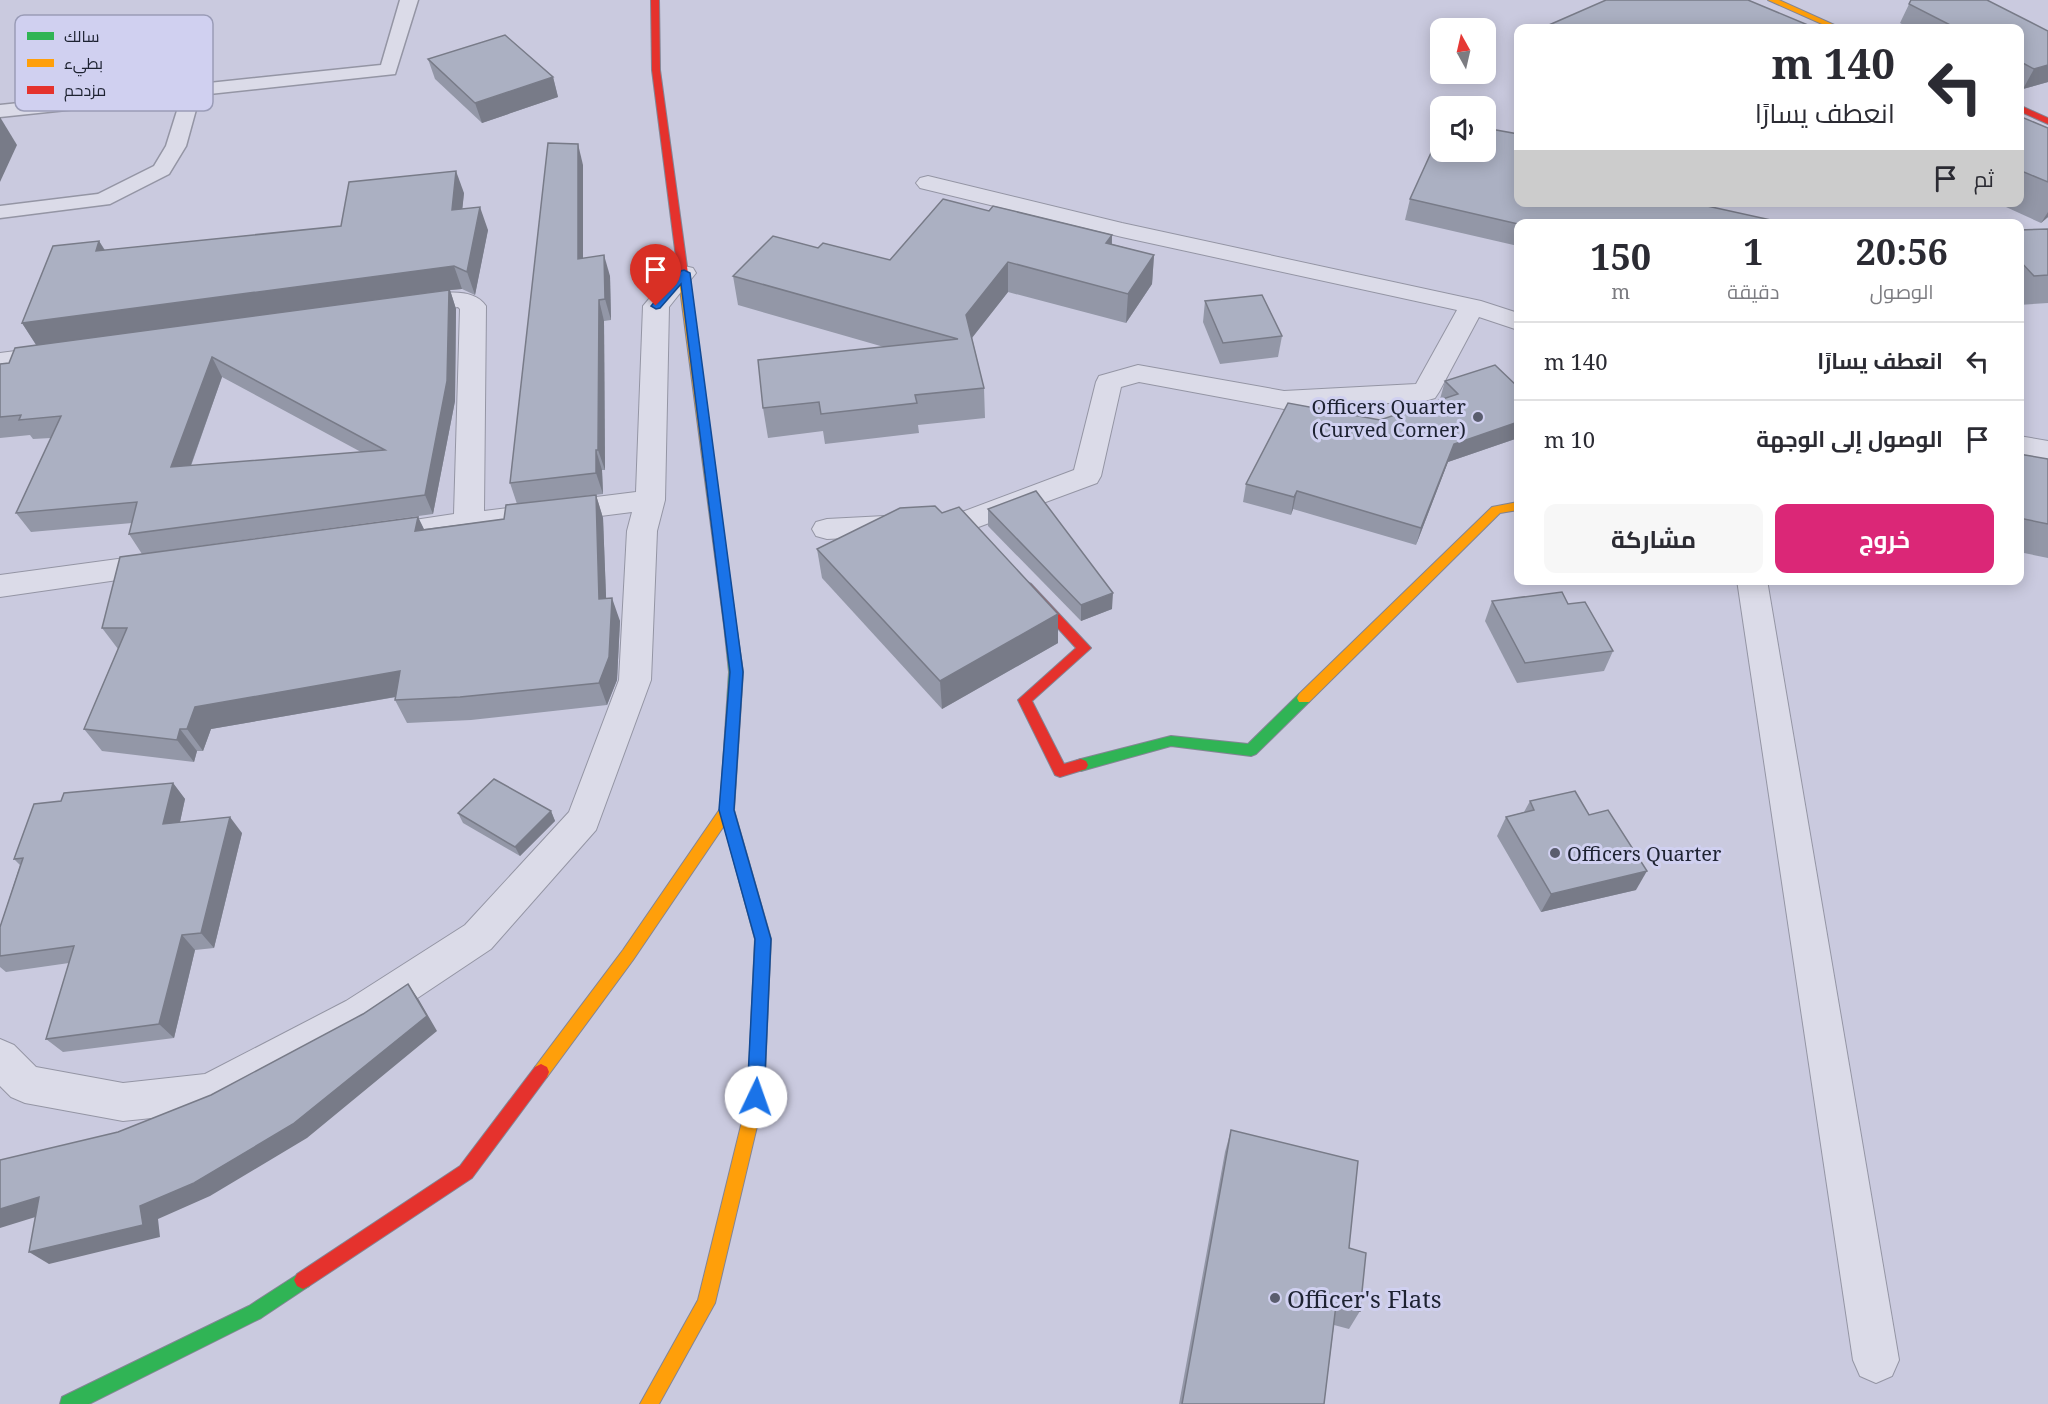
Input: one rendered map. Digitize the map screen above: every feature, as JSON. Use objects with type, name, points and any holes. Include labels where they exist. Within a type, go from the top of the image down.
[{"type":"street","points":[[649,1404],[706,1303],[756,1097],[763,939],[727,810],[736,672],[656,70],[655,0]]},
{"type":"street","points":[[1772,0],[1828,24]]},
{"type":"street","points":[[2024,110],[2046,118]]},
{"type":"street","points":[[928,183],[1122,230],[1472,306],[1514,321]]},
{"type":"street","points":[[0,1058],[25,1084],[123,1102],[209,1093],[360,1014],[478,937],[584,820],[635,680],[642,531],[650,500],[656,306],[684,273]]},
{"type":"street","points":[[379,310],[462,299],[473,306],[469,522]]},
{"type":"street","points":[[827,530],[969,526],[1087,476],[1109,382],[1138,373],[1284,400],[1425,392],[1472,306]]},
{"type":"street","points":[[0,361],[83,350]]},
{"type":"street","points":[[2024,446],[2048,450]]},
{"type":"street","points":[[352,538],[650,500]]},
{"type":"street","points":[[1021,580],[1084,648],[1025,700],[1059,771],[1172,741],[1251,750],[1496,510],[1514,507]]},
{"type":"street","points":[[0,586],[188,560]]},
{"type":"street","points":[[1753,585],[1876,1360]]},
{"type":"street","points":[[69,1404],[255,1312],[465,1172],[628,955],[727,810]]},
{"type":"lane","points":[[213,89],[389,70],[409,0]]},
{"type":"lane","points":[[0,111],[15,109]]},
{"type":"lane","points":[[0,212],[103,200],[162,170],[176,146],[186,111]]},
{"type":"building","points":[[1606,0],[1748,0],[1805,24],[1551,24]]},
{"type":"building","points":[[1911,0],[1987,0],[2048,31],[2048,65],[2034,69],[2024,64],[2024,24],[1948,24],[1909,4]]},
{"type":"building","points":[[505,35],[553,77],[475,103],[428,59]]},
{"type":"building","points":[[2024,118],[2048,128],[2048,182],[2024,172]]},
{"type":"building","points":[[1496,130],[1514,133],[1514,207],[1712,207],[1766,219],[1514,219],[1514,223],[1410,199],[1430,155],[1430,162],[1496,162]]},
{"type":"building","points":[[548,143],[578,144],[578,259],[604,255],[605,299],[599,300],[596,473],[510,483]]},
{"type":"building","points":[[456,171],[452,210],[480,207],[467,272],[454,266],[22,323],[53,246],[99,241],[96,251],[341,226],[349,182]]},
{"type":"building","points":[[943,199],[989,211],[993,206],[1112,235],[1106,243],[1154,255],[1128,294],[1008,262],[966,315],[984,388],[915,395],[917,403],[821,414],[819,402],[763,408],[758,360],[958,339],[733,276],[773,236],[818,248],[823,243],[890,260]]},
{"type":"building","points":[[2048,229],[2048,275],[2034,276],[2024,265],[2024,230]]},
{"type":"building","points":[[449,290],[447,381],[425,495],[129,534],[137,502],[16,513],[61,416],[19,420],[21,415],[0,417],[0,364],[9,363],[15,348]],"holes":[[[212,357],[385,450],[171,467]]]},
{"type":"building","points":[[1262,295],[1282,336],[1223,343],[1205,301]]},
{"type":"building","points":[[1495,365],[1514,383],[1514,423],[1454,444],[1421,528],[1297,491],[1294,497],[1246,484],[1288,403],[1380,420],[1458,394],[1445,381]]},
{"type":"building","points":[[2024,455],[2048,459],[2048,524],[2024,519]]},
{"type":"building","points":[[1036,491],[1113,593],[1081,605],[988,509]]},
{"type":"building","points":[[596,495],[599,599],[612,598],[609,657],[599,683],[460,697],[395,700],[400,671],[195,707],[187,729],[180,729],[177,740],[84,729],[127,628],[102,628],[120,557],[418,517],[415,531],[504,519],[506,505]]},
{"type":"building","points":[[935,506],[942,513],[959,507],[1058,614],[940,681],[817,549],[900,508]]},
{"type":"building","points":[[1562,592],[1568,604],[1585,602],[1613,651],[1525,663],[1492,601]]},
{"type":"building","points":[[494,779],[551,811],[515,847],[458,813]]},
{"type":"building","points":[[173,783],[163,824],[230,817],[201,933],[182,935],[159,1024],[46,1039],[74,946],[0,956],[0,927],[23,858],[14,859],[34,804],[61,801],[64,793]]},
{"type":"building","name":"Officers Quarter","points":[[1575,791],[1589,815],[1608,810],[1647,871],[1551,894],[1506,817],[1534,810],[1530,801]]},
{"type":"building","points":[[408,984],[427,1016],[293,1124],[194,1183],[140,1206],[143,1225],[29,1252],[39,1197],[0,1209],[0,1160],[118,1132],[211,1095],[363,1014]]},
{"type":"building","name":"Officer's Flats","points":[[1231,1130],[1358,1161],[1349,1248],[1366,1253],[1360,1311],[1336,1305],[1324,1404],[1182,1404]]},
{"type":"traffic: fast","points":[[730,625],[736,672],[727,810],[763,939],[761,981]]},
{"type":"traffic: fast","points":[[1081,765],[1171,741],[1251,750],[1304,698]]},
{"type":"traffic: fast","points":[[69,1404],[255,1312],[303,1280]]},
{"type":"traffic: slow","points":[[1772,0],[1828,24]]},
{"type":"traffic: slow","points":[[684,281],[730,625]]},
{"type":"traffic: slow","points":[[1304,698],[1496,510],[1514,507]]},
{"type":"traffic: slow","points":[[541,1072],[628,955],[727,810]]},
{"type":"traffic: slow","points":[[649,1404],[706,1303],[756,1097],[761,981]]},
{"type":"traffic: jam","points":[[655,0],[656,70],[684,281]]},
{"type":"traffic: jam","points":[[2024,110],[2048,121]]},
{"type":"traffic: jam","points":[[1027,587],[1084,648],[1025,700],[1060,771],[1081,765]]},
{"type":"traffic: jam","points":[[303,1280],[466,1172],[541,1072]]},
{"type":"place","name":"Officers Quarter (Curved Corner)","points":[[1478,417]]},
{"type":"place","name":"Officers Quarter","points":[[1555,853]]},
{"type":"place","name":"Officer's Flats","points":[[1275,1298]]},
{"type":"route","points":[[656,306],[684,273],[736,672],[727,810],[763,939],[756,1097]]}]
